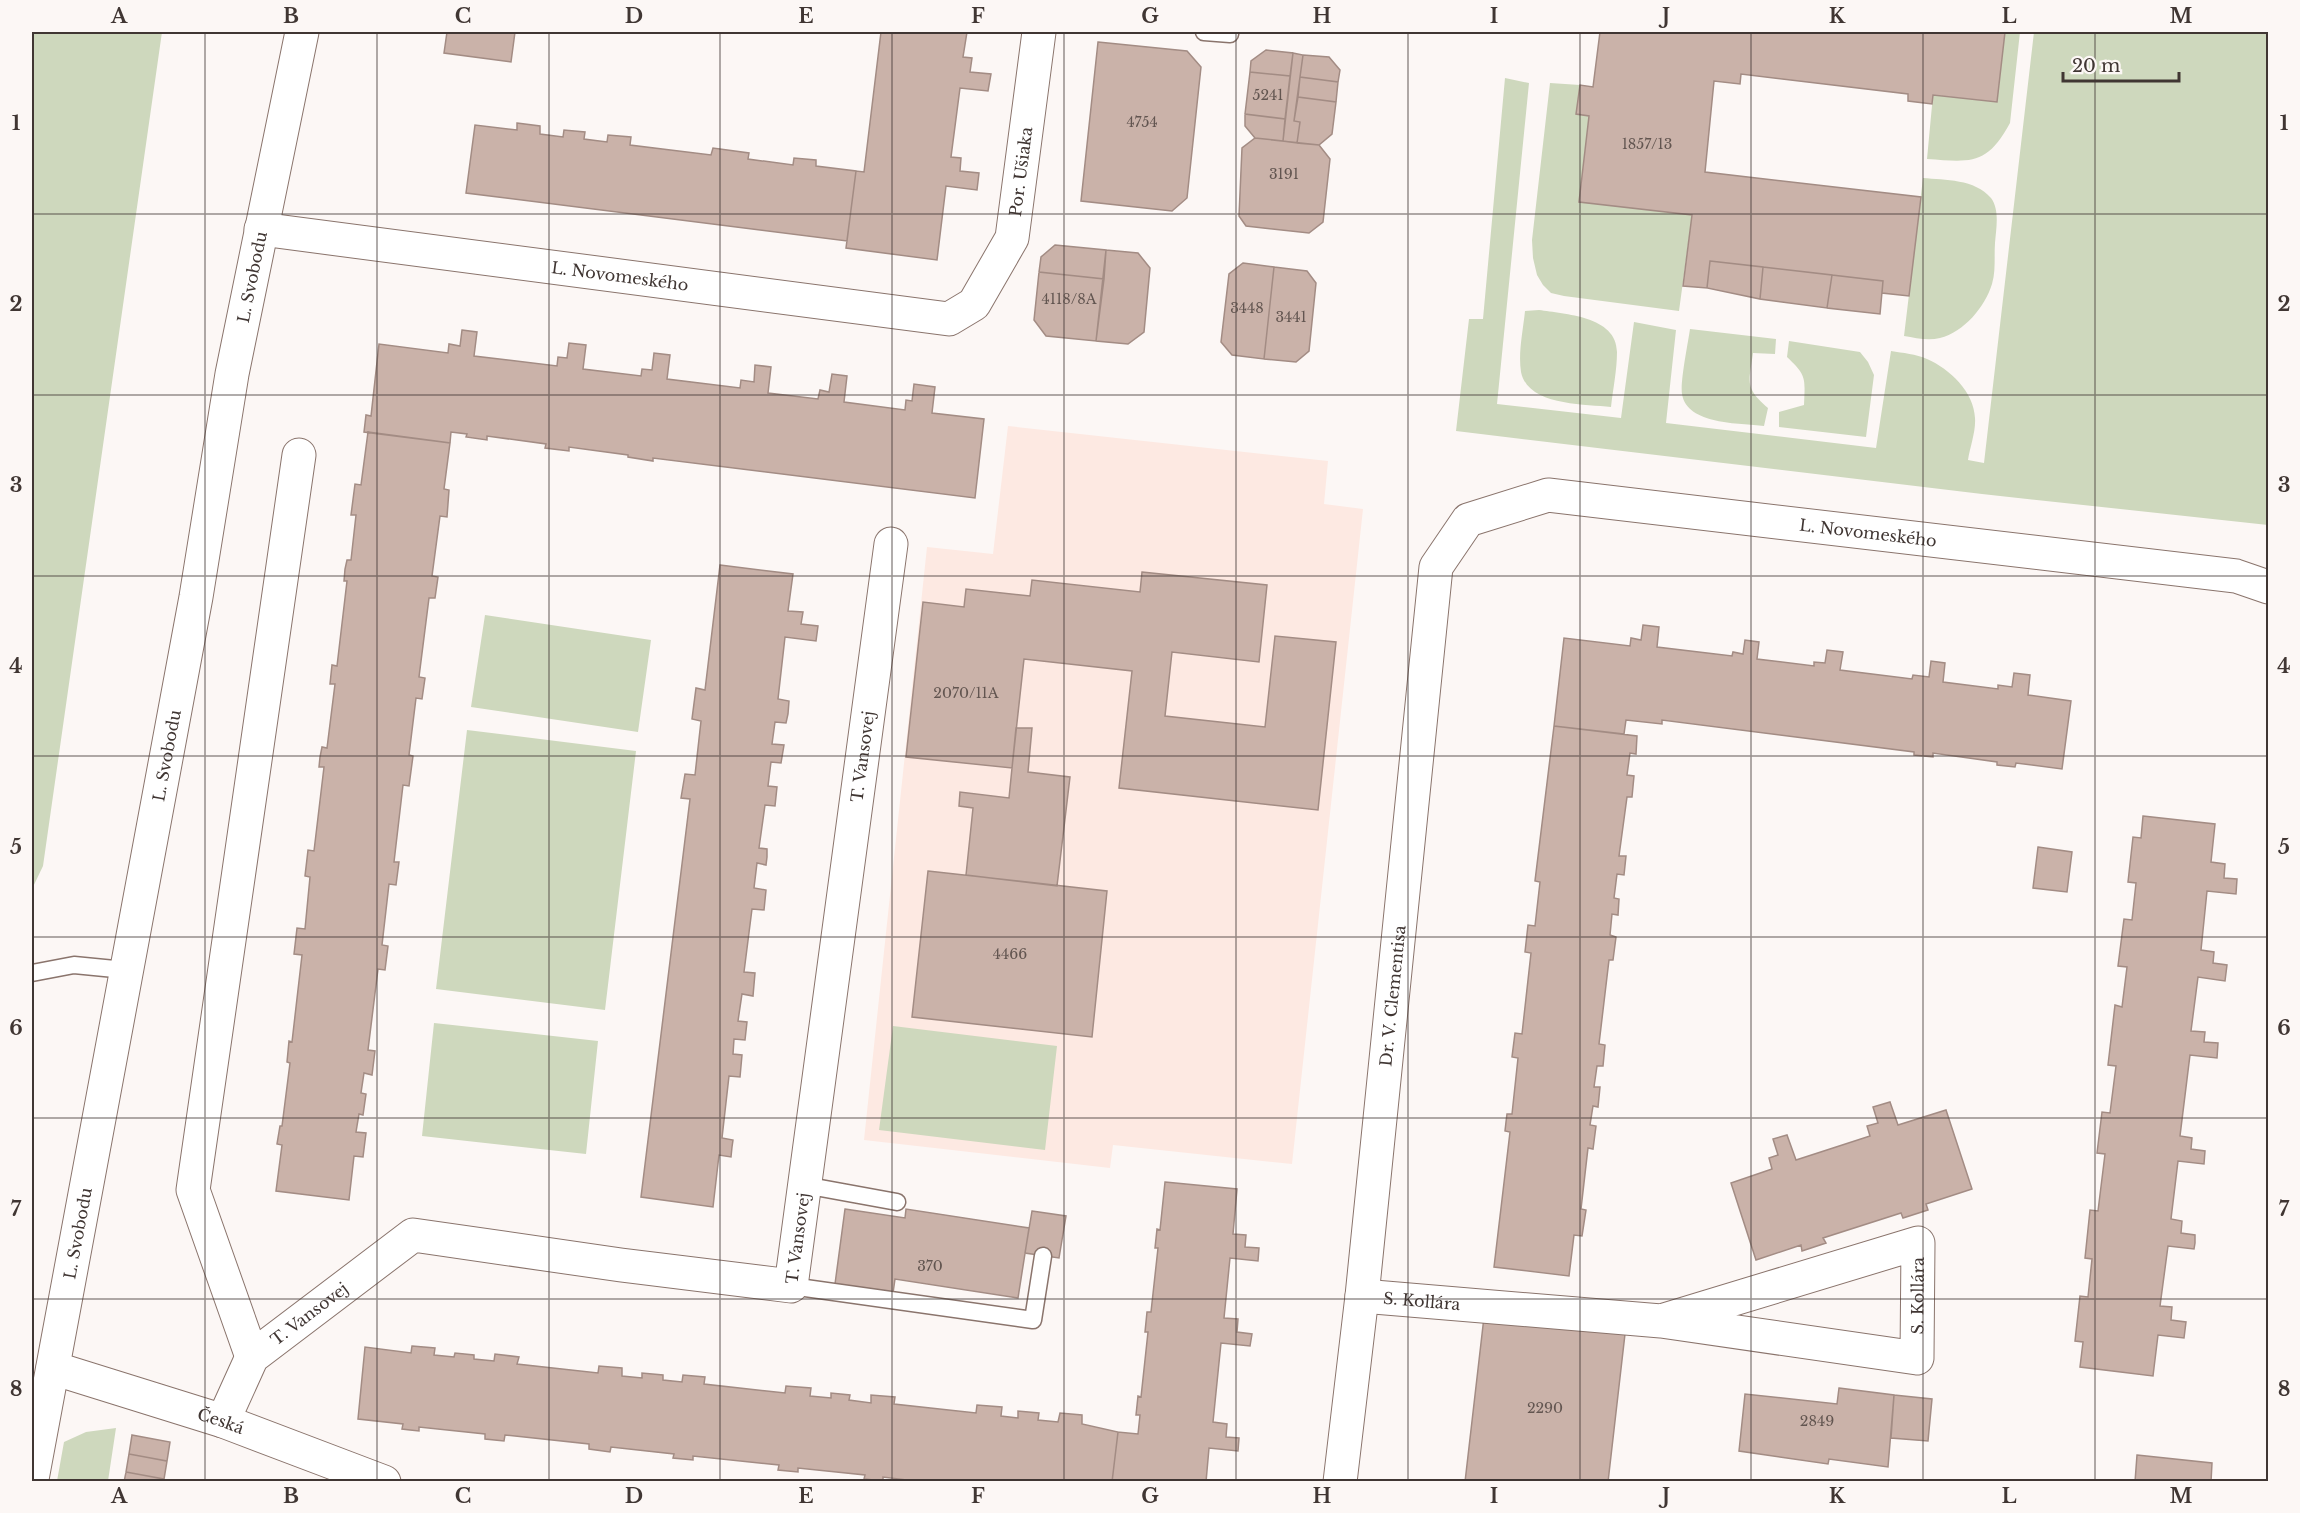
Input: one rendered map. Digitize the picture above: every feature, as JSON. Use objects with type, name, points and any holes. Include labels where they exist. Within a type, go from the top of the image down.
[{"type":"street","name":"L. Svobodu","points":[[32,1479],[196,597],[232,374],[302,32]]},
{"type":"street","name":"Por. Ušiaka","points":[[975,304],[1012,238],[1038,32]]},
{"type":"street","name":"L. Novomeského","points":[[261,229],[949,319],[975,304]]},
{"type":"street","points":[[252,1358],[194,1190],[299,455]]},
{"type":"street","name":"L. Novomeského","points":[[1468,520],[1548,495],[2236,576],[2268,587]]},
{"type":"street","name":"Dr. V. Clementisa","points":[[1340,1482],[1362,1296],[1436,567],[1468,520]]},
{"type":"street","name":"T. Vansovej","points":[[223,1421],[252,1358],[413,1235],[621,1265],[791,1286],[891,544]]},
{"type":"street","name":"S. Kollára","points":[[1362,1296],[1661,1321],[1917,1358],[1918,1243],[1661,1321]]},
{"type":"street","name":"Česká","points":[[52,1368],[223,1421],[384,1482]]},
{"type":"lane","points":[[1204,32],[1230,34]]},
{"type":"lane","points":[[32,974],[74,965],[125,970]]},
{"type":"lane","points":[[804,1185],[897,1202]]},
{"type":"lane","points":[[791,1286],[1033,1320],[1043,1256]]},
{"type":"shaded area","points":[[1008,426],[1328,461],[1324,504],[1363,509],[1292,1164],[1113,1145],[1110,1168],[864,1140],[927,547],[993,554]]},
{"type":"green space","points":[[32,32],[162,32],[43,866],[32,889]]},
{"type":"green space","points":[[2005,32],[2020,32],[2010,123],[2002,137],[1985,154],[1976,158],[1955,161],[1927,159],[1933,95],[1997,102]]},
{"type":"green space","points":[[2034,32],[2268,32],[2268,525],[1982,494],[1456,431],[1469,319],[1483,319],[1505,78],[1529,83],[1497,404],[1621,418],[1634,322],[1676,330],[1666,423],[1876,448],[1891,351],[1914,355],[1936,363],[1959,383],[1974,408],[1974,434],[1968,460],[1984,463]]},
{"type":"green space","points":[[1550,83],[1580,85],[1577,114],[1589,116],[1579,201],[1692,215],[1679,311],[1551,293],[1537,275],[1532,240]]},
{"type":"green space","points":[[1923,178],[1950,180],[1977,187],[1994,203],[1997,226],[1994,274],[1989,293],[1979,310],[1965,324],[1949,335],[1931,339],[1904,336]]},
{"type":"green space","points":[[1539,310],[1587,319],[1599,324],[1615,340],[1616,373],[1611,407],[1558,401],[1534,391],[1526,383],[1521,372],[1520,357],[1525,311]]},
{"type":"green space","points":[[1690,329],[1776,339],[1775,354],[1753,353],[1750,371],[1752,389],[1768,408],[1764,426],[1729,423],[1704,417],[1694,412],[1686,404],[1682,388]]},
{"type":"green space","points":[[1789,341],[1860,352],[1874,375],[1866,437],[1779,427],[1779,412],[1804,405],[1803,378],[1787,357]]},
{"type":"green space","points":[[485,615],[651,640],[638,732],[471,707]]},
{"type":"green space","points":[[467,730],[636,751],[605,1010],[436,989]]},
{"type":"green space","points":[[434,1023],[598,1041],[586,1154],[422,1136]]},
{"type":"green space","points":[[893,1026],[1057,1046],[1045,1150],[879,1130]]},
{"type":"green space","points":[[116,1428],[108,1481],[57,1481],[64,1442],[86,1432]]},
{"type":"building","points":[[447,32],[515,32],[511,62],[444,53]]},
{"type":"building","points":[[881,32],[967,32],[963,57],[972,58],[970,72],[991,74],[988,91],[960,88],[951,157],[961,158],[960,171],[979,173],[977,190],[946,186],[937,260],[846,248],[856,171],[864,172]]},
{"type":"building","points":[[1600,32],[2005,32],[1997,102],[1933,95],[1932,104],[1908,101],[1908,94],[1741,74],[1740,84],[1714,81],[1705,172],[1921,197],[1909,296],[1882,293],[1883,281],[1710,261],[1707,288],[1683,286],[1692,215],[1579,202],[1589,116],[1576,114],[1580,85],[1593,87]]},
{"type":"building","points":[[1098,42],[1187,51],[1201,67],[1187,198],[1172,211],[1081,201]]},
{"type":"building","points":[[1266,50],[1293,53],[1290,76],[1250,72],[1251,61]]},
{"type":"building","points":[[1293,53],[1303,55],[1294,121],[1300,122],[1297,143],[1283,141]]},
{"type":"building","points":[[1303,55],[1329,57],[1340,70],[1338,82],[1300,77]]},
{"type":"building","points":[[1250,72],[1290,76],[1285,119],[1245,114]]},
{"type":"building","points":[[1300,77],[1338,82],[1336,102],[1298,97]]},
{"type":"building","points":[[1298,97],[1336,102],[1332,134],[1319,145],[1297,143],[1300,122],[1294,121]]},
{"type":"building","points":[[1245,114],[1285,119],[1283,141],[1255,138],[1245,126]]},
{"type":"building","points":[[517,123],[540,126],[540,134],[563,137],[564,130],[585,132],[584,139],[607,142],[608,135],[631,137],[630,145],[711,155],[713,148],[749,153],[748,159],[793,165],[794,158],[816,160],[816,166],[856,171],[847,241],[466,193],[475,125],[517,130]]},
{"type":"building","points":[[1255,138],[1319,145],[1330,159],[1323,222],[1309,233],[1246,226],[1239,216],[1242,148]]},
{"type":"building","points":[[1055,245],[1106,250],[1104,279],[1039,272],[1041,257]]},
{"type":"building","points":[[1106,250],[1138,253],[1150,268],[1144,332],[1128,344],[1096,341]]},
{"type":"building","points":[[1710,261],[1763,267],[1760,299],[1707,288]]},
{"type":"building","points":[[1243,263],[1274,267],[1264,359],[1232,355],[1221,342],[1229,274]]},
{"type":"building","points":[[1274,267],[1307,271],[1316,283],[1309,351],[1296,362],[1264,359]]},
{"type":"building","points":[[1763,267],[1832,275],[1827,308],[1760,299]]},
{"type":"building","points":[[1039,272],[1104,279],[1096,341],[1046,336],[1034,320]]},
{"type":"building","points":[[1832,275],[1883,281],[1880,314],[1827,308]]},
{"type":"building","points":[[462,330],[477,332],[474,356],[557,366],[558,357],[567,358],[569,343],[586,345],[583,369],[641,376],[642,369],[652,370],[654,353],[670,355],[667,379],[740,388],[741,380],[754,382],[755,365],[771,367],[768,393],[818,399],[820,390],[829,392],[832,374],[847,376],[844,402],[905,410],[906,400],[912,401],[914,384],[935,387],[932,413],[984,419],[975,498],[653,458],[653,461],[628,457],[628,455],[569,447],[569,451],[545,448],[546,444],[487,436],[487,440],[451,432],[450,443],[364,432],[366,415],[371,416],[379,344],[448,353],[449,344],[460,346]]},
{"type":"building","points":[[368,432],[450,443],[444,489],[449,490],[447,517],[440,516],[432,576],[438,577],[435,598],[429,598],[419,677],[425,678],[422,699],[416,698],[409,755],[413,756],[409,786],[403,785],[394,862],[399,862],[396,885],[389,884],[382,945],[388,946],[385,970],[378,969],[368,1050],[375,1051],[372,1075],[364,1073],[361,1093],[366,1094],[363,1115],[359,1114],[356,1132],[366,1133],[363,1157],[354,1156],[349,1200],[276,1191],[282,1145],[277,1144],[280,1126],[282,1126],[290,1063],[287,1062],[289,1041],[292,1042],[302,955],[294,954],[297,928],[305,929],[310,877],[305,876],[308,850],[314,851],[324,767],[319,767],[320,757],[322,747],[327,748],[335,684],[330,684],[332,665],[337,666],[347,581],[344,581],[345,569],[347,560],[351,560],[356,515],[351,515],[355,484],[361,485]]},
{"type":"building","points":[[720,565],[793,574],[788,611],[803,612],[801,624],[818,626],[816,641],[785,637],[778,699],[789,701],[788,714],[786,723],[775,722],[772,744],[784,745],[781,763],[771,762],[768,786],[777,787],[775,806],[765,805],[759,848],[767,849],[766,865],[757,863],[754,888],[766,890],[764,910],[752,909],[744,972],[755,973],[753,996],[742,994],[738,1021],[747,1022],[745,1040],[734,1039],[733,1054],[742,1055],[740,1077],[729,1076],[722,1138],[733,1140],[731,1157],[719,1155],[713,1207],[641,1197],[690,799],[681,798],[685,774],[695,775],[701,721],[692,719],[696,688],[705,690]]},
{"type":"building","points":[[1142,572],[1267,585],[1259,662],[1172,652],[1165,716],[1265,727],[1275,636],[1336,642],[1318,810],[1119,788],[1132,671],[1024,659],[1012,768],[906,757],[923,602],[964,607],[966,589],[1030,596],[1032,580],[1140,592]]},
{"type":"building","points":[[1643,625],[1659,627],[1657,647],[1732,656],[1733,652],[1743,654],[1745,640],[1759,642],[1757,659],[1814,666],[1814,662],[1825,663],[1827,650],[1843,652],[1840,670],[1912,679],[1913,675],[1929,677],[1931,661],[1945,663],[1943,682],[1998,689],[1998,685],[2012,687],[2014,673],[2030,675],[2028,695],[2071,701],[2062,769],[2016,763],[2015,767],[1997,765],[1997,762],[1933,753],[1933,757],[1914,755],[1914,752],[1662,720],[1662,724],[1626,720],[1624,734],[1554,726],[1564,638],[1630,646],[1631,638],[1641,640]]},
{"type":"building","points":[[1554,726],[1637,736],[1636,754],[1630,753],[1627,775],[1634,776],[1632,797],[1627,797],[1619,856],[1626,856],[1624,875],[1617,874],[1614,898],[1619,899],[1618,915],[1612,914],[1610,935],[1616,937],[1613,960],[1609,960],[1599,1044],[1605,1045],[1603,1066],[1597,1066],[1594,1087],[1600,1087],[1598,1107],[1593,1106],[1590,1125],[1596,1126],[1593,1149],[1588,1148],[1581,1209],[1586,1210],[1582,1236],[1574,1235],[1569,1276],[1494,1267],[1510,1132],[1505,1131],[1506,1122],[1507,1114],[1512,1114],[1518,1058],[1512,1057],[1515,1033],[1522,1034],[1531,953],[1525,952],[1528,925],[1535,926],[1540,882],[1535,881]]},
{"type":"building","points":[[1016,728],[1032,728],[1028,772],[1070,777],[1057,886],[966,875],[973,808],[959,806],[960,792],[1009,798]]},
{"type":"building","points":[[2143,816],[2215,824],[2211,862],[2225,864],[2224,878],[2237,879],[2236,894],[2207,891],[2201,950],[2214,952],[2213,963],[2227,965],[2225,981],[2198,977],[2191,1031],[2205,1032],[2204,1042],[2218,1043],[2217,1058],[2190,1055],[2180,1136],[2192,1138],[2191,1149],[2205,1151],[2204,1164],[2178,1161],[2171,1219],[2182,1221],[2181,1233],[2195,1235],[2195,1243],[2194,1249],[2168,1246],[2160,1306],[2172,1307],[2171,1320],[2186,1322],[2184,1338],[2158,1335],[2153,1376],[2080,1367],[2083,1342],[2075,1341],[2080,1296],[2088,1297],[2092,1259],[2085,1258],[2090,1210],[2098,1211],[2105,1154],[2097,1153],[2102,1112],[2110,1113],[2116,1066],[2108,1065],[2115,1005],[2122,1007],[2127,967],[2118,966],[2124,919],[2132,920],[2136,883],[2128,882],[2133,837],[2141,838]]},
{"type":"building","points":[[2038,847],[2072,852],[2067,892],[2033,888]]},
{"type":"building","points":[[928,871],[1107,891],[1092,1037],[912,1017]]},
{"type":"building","points":[[1890,1102],[1898,1125],[1946,1110],[1972,1189],[1926,1204],[1928,1210],[1903,1218],[1901,1213],[1823,1238],[1826,1243],[1802,1251],[1801,1245],[1756,1260],[1731,1183],[1772,1169],[1769,1158],[1778,1155],[1773,1139],[1787,1135],[1796,1160],[1870,1136],[1867,1126],[1878,1123],[1873,1107]]},
{"type":"building","points":[[1165,1182],[1237,1189],[1233,1234],[1246,1235],[1245,1247],[1259,1248],[1258,1261],[1230,1258],[1224,1318],[1238,1319],[1237,1332],[1252,1334],[1250,1346],[1221,1343],[1213,1422],[1227,1424],[1226,1437],[1239,1438],[1238,1451],[1209,1448],[1206,1482],[1112,1482],[1118,1432],[1138,1434],[1140,1415],[1136,1415],[1138,1396],[1141,1397],[1148,1332],[1145,1332],[1147,1312],[1151,1312],[1158,1248],[1155,1248],[1157,1229],[1160,1230]]},
{"type":"building","points":[[845,1209],[905,1218],[906,1209],[1029,1228],[1018,1298],[895,1279],[893,1293],[835,1284]]},
{"type":"building","points":[[1032,1211],[1066,1216],[1059,1258],[1025,1253]]},
{"type":"building","points":[[1484,1317],[1625,1334],[1608,1482],[1465,1482]]},
{"type":"building","points":[[412,1346],[435,1348],[434,1355],[454,1357],[455,1353],[474,1355],[474,1359],[494,1361],[495,1354],[519,1357],[517,1364],[598,1373],[599,1366],[622,1368],[622,1376],[642,1378],[642,1373],[663,1375],[663,1380],[682,1382],[683,1375],[705,1377],[704,1384],[785,1393],[786,1386],[811,1388],[810,1396],[831,1398],[831,1393],[850,1395],[849,1400],[871,1403],[871,1395],[895,1397],[894,1404],[976,1413],[977,1405],[1002,1407],[1001,1416],[1018,1418],[1018,1411],[1039,1413],[1038,1420],[1058,1422],[1060,1413],[1082,1415],[1082,1424],[1118,1432],[1112,1482],[923,1482],[883,1477],[883,1481],[864,1479],[865,1475],[798,1468],[798,1472],[778,1470],[779,1465],[693,1456],[693,1460],[673,1458],[674,1454],[611,1447],[610,1452],[589,1449],[589,1444],[505,1435],[504,1441],[485,1439],[485,1434],[419,1427],[419,1431],[410,1430],[402,1429],[403,1424],[358,1419],[365,1347],[411,1353]]},
{"type":"building","points":[[1839,1388],[1894,1395],[1888,1467],[1829,1459],[1828,1464],[1739,1451],[1745,1394],[1837,1404]]},
{"type":"building","points":[[1894,1395],[1932,1399],[1928,1441],[1891,1438]]},
{"type":"building","points":[[132,1435],[170,1442],[167,1461],[129,1454]]},
{"type":"building","points":[[129,1454],[167,1461],[164,1479],[126,1472]]},
{"type":"building","points":[[2137,1455],[2212,1463],[2211,1482],[2135,1482]]},
{"type":"building","points":[[126,1472],[164,1479],[164,1482],[124,1482]]}]
